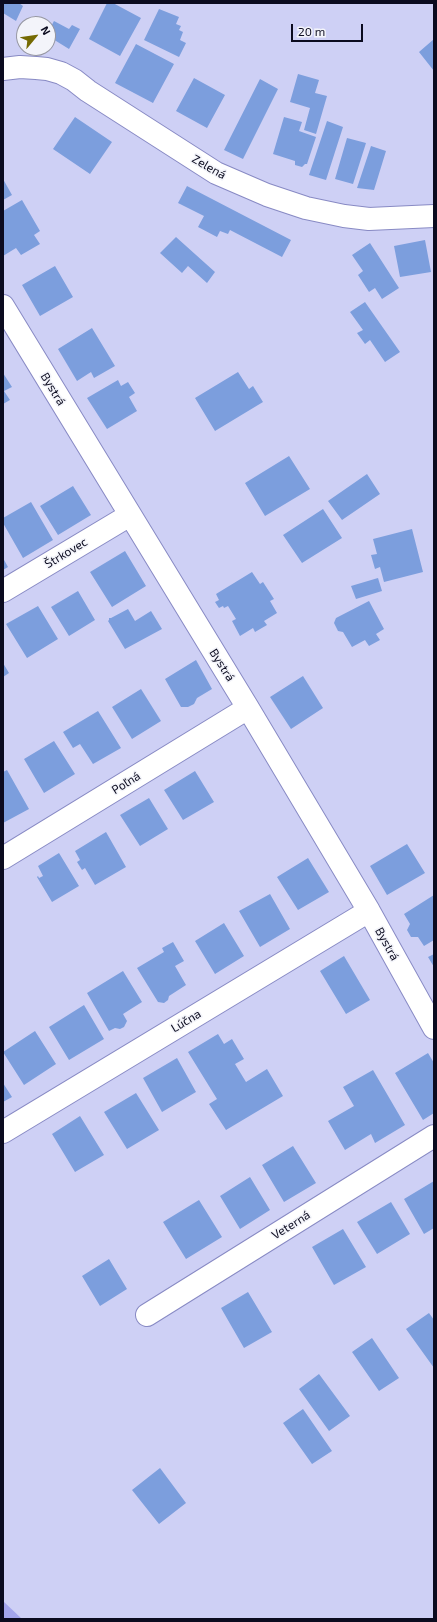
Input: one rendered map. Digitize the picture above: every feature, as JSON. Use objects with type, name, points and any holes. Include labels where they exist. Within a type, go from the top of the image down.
[{"type":"street","name":"Zelená","points":[[3,69],[20,67],[36,68],[61,73],[216,173],[267,195],[306,208],[369,219],[434,216]]},
{"type":"street","name":"Bystrá","points":[[5,316],[130,515],[248,708],[369,911],[434,1028]]},
{"type":"street","name":"Štrkovec","points":[[3,591],[130,515]]},
{"type":"street","name":"Poľná","points":[[3,858],[248,708]]},
{"type":"street","name":"Lúčna","points":[[3,1132],[369,911]]},
{"type":"street","name":"Veterná","points":[[147,1315],[434,1136]]},
{"type":"water","points":[[3,1601],[22,1619],[3,1619]]},
{"type":"building","points":[[3,3],[19,3],[23,6],[18,16],[16,16],[16,21],[3,13]]},
{"type":"building","points":[[107,3],[113,3],[141,18],[120,56],[89,39]]},
{"type":"building","points":[[159,9],[179,17],[176,24],[181,26],[179,30],[183,32],[180,40],[186,43],[179,57],[144,40]]},
{"type":"building","points":[[56,22],[69,29],[72,25],[80,29],[69,49],[56,41]]},
{"type":"building","points":[[434,39],[434,71],[419,52]]},
{"type":"building","points":[[136,44],[174,64],[153,103],[115,83]]},
{"type":"building","points":[[298,74],[319,80],[315,93],[327,96],[316,134],[304,130],[310,108],[290,102]]},
{"type":"building","points":[[194,78],[225,95],[207,128],[176,111]]},
{"type":"building","points":[[260,79],[278,89],[243,159],[224,150]]},
{"type":"building","points":[[75,117],[112,142],[90,174],[53,149]]},
{"type":"building","points":[[284,117],[302,122],[299,131],[316,137],[307,164],[302,167],[295,165],[295,161],[273,154]]},
{"type":"building","points":[[327,121],[343,127],[326,180],[309,175]]},
{"type":"building","points":[[347,138],[366,143],[353,184],[335,179]]},
{"type":"building","points":[[371,146],[386,151],[374,190],[357,188]]},
{"type":"building","points":[[3,179],[12,195],[3,200]]},
{"type":"building","points":[[187,186],[291,240],[282,257],[230,230],[228,234],[220,231],[217,237],[198,227],[204,216],[178,203]]},
{"type":"building","points":[[22,200],[40,231],[34,235],[40,244],[21,255],[16,248],[3,256],[3,211]]},
{"type":"building","points":[[176,237],[215,272],[207,283],[188,266],[182,273],[160,253]]},
{"type":"building","points":[[425,240],[431,272],[400,277],[394,246]]},
{"type":"building","points":[[370,243],[399,288],[382,299],[375,288],[369,292],[358,275],[363,271],[352,255]]},
{"type":"building","points":[[55,266],[73,297],[40,316],[22,285]]},
{"type":"building","points":[[365,302],[400,352],[385,362],[370,340],[365,344],[357,333],[363,330],[350,312]]},
{"type":"building","points":[[92,328],[115,366],[94,378],[91,372],[77,381],[58,349]]},
{"type":"building","points":[[238,372],[249,389],[253,386],[263,402],[215,431],[195,398]]},
{"type":"building","points":[[3,373],[12,387],[4,391],[10,400],[3,404]]},
{"type":"building","points":[[118,380],[121,386],[128,382],[135,393],[129,397],[137,411],[107,429],[87,398]]},
{"type":"building","points":[[289,456],[310,489],[265,516],[245,483]]},
{"type":"building","points":[[367,474],[380,494],[342,520],[328,501]]},
{"type":"building","points":[[73,486],[91,515],[58,535],[40,506]]},
{"type":"building","points":[[31,502],[53,540],[23,558],[3,523],[3,518]]},
{"type":"building","points":[[323,509],[342,538],[302,563],[283,535]]},
{"type":"building","points":[[412,529],[423,572],[384,582],[380,567],[375,569],[371,555],[377,554],[373,539]]},
{"type":"building","points":[[125,551],[146,586],[112,607],[90,572]]},
{"type":"building","points":[[3,558],[8,567],[3,570]]},
{"type":"building","points":[[252,572],[260,584],[263,582],[274,599],[270,601],[277,613],[264,621],[267,625],[255,632],[253,628],[240,636],[232,621],[236,619],[228,606],[219,608],[215,602],[219,600],[216,594]]},
{"type":"building","points":[[378,578],[382,591],[356,599],[351,586]]},
{"type":"building","points":[[78,591],[95,620],[69,636],[51,607]]},
{"type":"building","points":[[369,601],[384,629],[376,634],[380,640],[369,646],[365,640],[352,647],[343,632],[338,631],[334,623],[336,618]]},
{"type":"building","points":[[38,606],[58,639],[27,658],[6,624]]},
{"type":"building","points":[[128,609],[135,621],[151,611],[162,629],[125,649],[108,621],[109,618]]},
{"type":"building","points":[[196,660],[212,689],[197,698],[194,704],[188,707],[181,707],[165,679]]},
{"type":"building","points":[[3,663],[9,673],[3,677]]},
{"type":"building","points":[[303,676],[323,708],[291,729],[270,697]]},
{"type":"building","points":[[141,689],[161,721],[132,739],[112,707]]},
{"type":"building","points":[[98,711],[121,748],[93,764],[80,744],[73,748],[63,732]]},
{"type":"building","points":[[54,741],[75,774],[44,793],[24,759]]},
{"type":"building","points":[[7,770],[29,809],[3,823],[3,772]]},
{"type":"building","points":[[195,771],[214,802],[183,820],[164,790]]},
{"type":"building","points":[[149,798],[168,829],[140,846],[120,815]]},
{"type":"building","points":[[106,832],[126,867],[95,885],[85,868],[82,870],[77,862],[80,860],[75,851]]},
{"type":"building","points":[[407,844],[425,873],[387,895],[370,866]]},
{"type":"building","points":[[59,853],[79,886],[52,902],[37,877],[38,876],[39,878],[43,876],[38,866]]},
{"type":"building","points":[[308,858],[329,892],[298,910],[277,877]]},
{"type":"building","points":[[270,894],[290,929],[260,947],[239,911]]},
{"type":"building","points":[[434,895],[434,940],[424,946],[418,937],[411,937],[407,930],[410,924],[404,914]]},
{"type":"building","points":[[224,923],[244,956],[215,974],[195,941]]},
{"type":"building","points":[[173,942],[184,961],[175,966],[186,985],[169,996],[168,1000],[164,1003],[158,1002],[137,968],[164,952],[162,948]]},
{"type":"building","points":[[434,954],[434,967],[428,957]]},
{"type":"building","points":[[344,956],[370,1000],[346,1014],[320,971]]},
{"type":"building","points":[[123,971],[142,1002],[123,1014],[127,1021],[124,1027],[120,1029],[115,1028],[109,1031],[87,993]]},
{"type":"building","points":[[84,1005],[104,1039],[69,1060],[49,1027]]},
{"type":"building","points":[[35,1031],[56,1064],[24,1085],[3,1052]]},
{"type":"building","points":[[218,1034],[224,1044],[232,1039],[244,1059],[235,1064],[246,1082],[267,1069],[283,1096],[226,1130],[209,1104],[217,1099],[188,1052]]},
{"type":"building","points":[[428,1053],[434,1063],[434,1113],[423,1120],[395,1073]]},
{"type":"building","points":[[177,1058],[196,1092],[162,1112],[143,1078]]},
{"type":"building","points":[[373,1070],[405,1125],[375,1143],[371,1134],[345,1150],[328,1121],[354,1106],[343,1087]]},
{"type":"building","points":[[3,1083],[12,1097],[3,1102]]},
{"type":"building","points":[[136,1093],[159,1130],[127,1149],[104,1112]]},
{"type":"building","points":[[80,1116],[104,1155],[75,1172],[52,1134]]},
{"type":"building","points":[[293,1146],[316,1183],[284,1202],[262,1165]]},
{"type":"building","points":[[250,1177],[270,1210],[240,1229],[220,1196]]},
{"type":"building","points":[[434,1181],[434,1228],[424,1234],[404,1199]]},
{"type":"building","points":[[199,1200],[222,1237],[186,1259],[163,1222]]},
{"type":"building","points":[[391,1202],[410,1234],[377,1254],[357,1222]]},
{"type":"building","points":[[343,1229],[366,1267],[334,1285],[312,1247]]},
{"type":"building","points":[[109,1259],[127,1289],[100,1306],[82,1276]]},
{"type":"building","points":[[248,1292],[272,1332],[244,1348],[221,1308]]},
{"type":"building","points":[[429,1313],[434,1320],[434,1368],[406,1329]]},
{"type":"building","points":[[372,1338],[399,1378],[379,1391],[352,1352]]},
{"type":"building","points":[[319,1374],[350,1416],[329,1431],[299,1389]]},
{"type":"building","points":[[303,1409],[332,1451],[312,1464],[283,1423]]},
{"type":"building","points":[[160,1468],[186,1503],[159,1524],[132,1490]]}]
